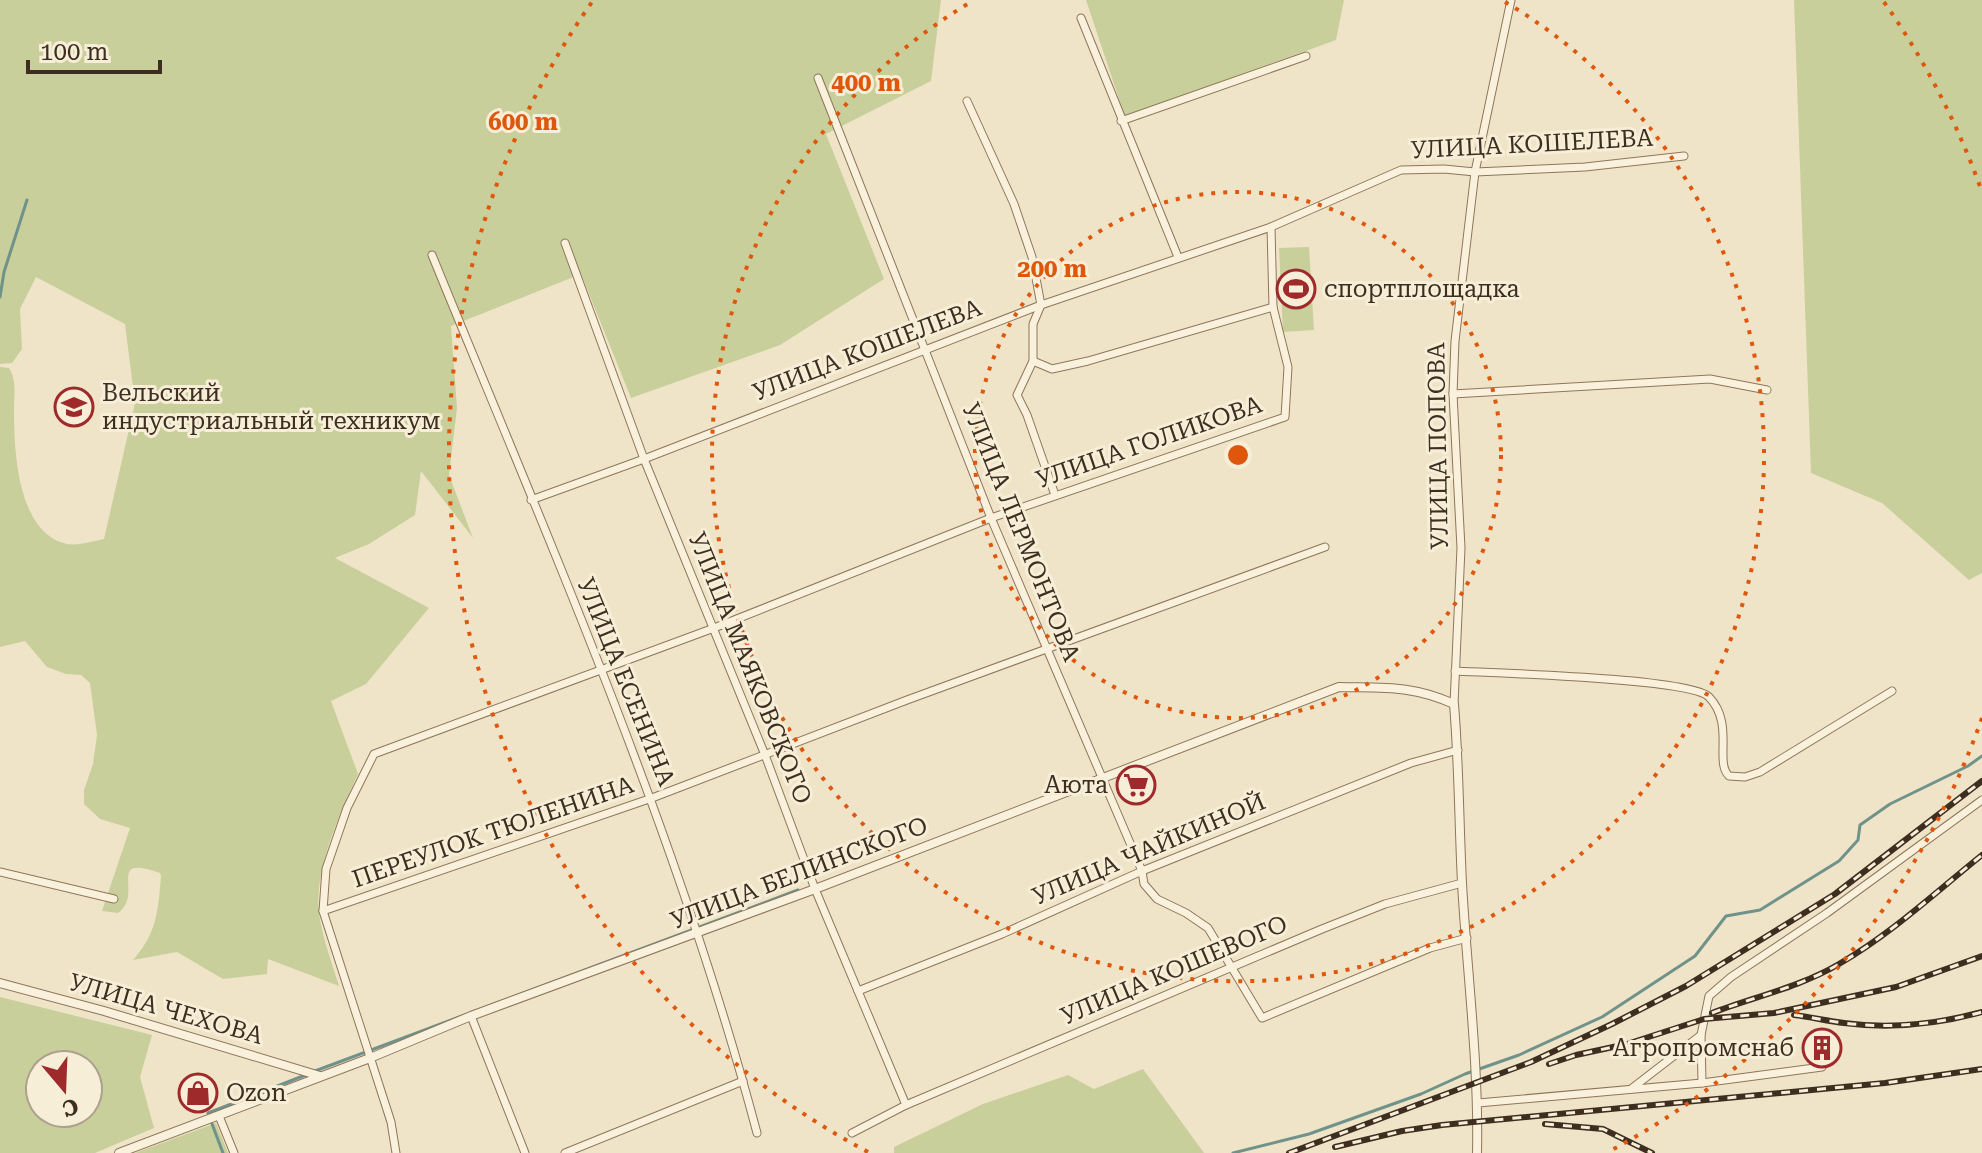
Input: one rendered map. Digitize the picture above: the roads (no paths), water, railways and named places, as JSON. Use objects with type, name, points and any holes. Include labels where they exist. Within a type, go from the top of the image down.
[{"type":"street","name":"УЛИЦА ПОПОВА","points":[[1454,704],[1461,548],[1453,394],[1455,341],[1475,172],[1511,0]]},
{"type":"street","points":[[1081,18],[1178,257]]},
{"type":"street","points":[[1121,121],[1306,56]]},
{"type":"street","name":"УЛИЦА ЛЕРМОНТОВА","points":[[818,78],[991,518],[1103,777],[1142,871],[1144,884],[1157,899],[1208,928],[1262,1018],[1430,948],[1467,938]]},
{"type":"street","points":[[967,101],[1014,204],[1032,257],[1041,305],[1033,324],[1033,361],[1017,395],[1055,495]]},
{"type":"street","name":"УЛИЦА КОШЕЛЕВА","points":[[531,500],[1041,305],[1271,227],[1401,170],[1475,172],[1585,167],[1684,156]]},
{"type":"street","name":"УЛИЦА ГОЛИКОВА","points":[[323,911],[326,869],[347,808],[374,754],[714,628],[991,518],[1285,417],[1288,367],[1273,307],[1271,227]]},
{"type":"street","name":"УЛИЦА МАЯКОВСКОГО","points":[[565,243],[644,459],[765,755],[815,889],[906,1105]]},
{"type":"street","name":"УЛИЦА ЕСЕНИНА","points":[[432,255],[652,798],[698,933],[757,1133]]},
{"type":"street","points":[[1033,361],[1052,369],[1088,361],[1273,307]]},
{"type":"street","points":[[1453,394],[1710,379],[1767,390]]},
{"type":"street","name":"ПЕРЕУЛОК ТЮЛЕНИНА","points":[[323,911],[652,798],[1325,547]]},
{"type":"street","points":[[1455,671],[1627,680],[1705,693],[1714,703],[1724,725],[1725,774],[1739,778],[1760,772],[1892,691]]},
{"type":"street","name":"УЛИЦА БЕЛИНСКОГО","points":[[119,1153],[1339,687],[1406,688],[1429,693],[1454,704]]},
{"type":"street","points":[[1454,704],[1462,883],[1478,1103],[1477,1153]]},
{"type":"street","name":"УЛИЦА ЧАЙКИНОЙ","points":[[858,991],[1002,934],[1142,871],[1411,763],[1458,750]]},
{"type":"street","points":[[1702,1083],[1701,1035],[1709,996],[1731,977],[1827,913],[1982,800]]},
{"type":"street","points":[[0,872],[114,899]]},
{"type":"street","name":"УЛИЦА КОШЕВОГО","points":[[852,1133],[906,1105],[1385,904],[1462,883]]},
{"type":"street","points":[[323,911],[391,1122],[396,1153]]},
{"type":"street","name":"УЛИЦА ЧЕХОВА","points":[[0,983],[320,1076]]},
{"type":"street","points":[[471,1016],[525,1153]]},
{"type":"street","points":[[1629,1090],[1701,1035]]},
{"type":"street","points":[[1478,1103],[1702,1083],[1822,1067]]},
{"type":"street","points":[[565,1153],[743,1081]]},
{"type":"street","points":[[219,1116],[234,1153]]},
{"type":"waterway","points":[[0,297],[4,272],[27,200]]},
{"type":"waterway","points":[[1233,1153],[1309,1134],[1421,1094],[1519,1055],[1602,1017],[1695,956],[1726,916],[1760,910],[1839,861],[1858,840],[1860,825],[1890,804],[1982,756]]},
{"type":"waterway","points":[[315,1071],[798,890]]},
{"type":"waterway","points":[[223,1153],[208,1113],[308,1074]]},
{"type":"railway","points":[[1289,1153],[1531,1062],[1686,986],[1835,894],[1982,781]]},
{"type":"railway","points":[[1712,1013],[1793,985],[1839,964],[1895,926],[1982,855]]},
{"type":"railway","points":[[1549,1064],[1627,1044],[1704,1019],[1774,1013],[1896,987],[1982,956]]},
{"type":"railway","points":[[1794,1015],[1861,1025],[1896,1025],[1948,1020],[1982,1012]]},
{"type":"railway","points":[[1335,1147],[1442,1125],[1885,1083],[1982,1069]]},
{"type":"railway","points":[[1545,1124],[1603,1129],[1652,1153]]},
{"type":"place","name":"спортплощадка","points":[[1296,289]]},
{"type":"place","name":"Вельский индустриальный техникум","points":[[74,407]]},
{"type":"place","name":"Аюта","points":[[1136,785]]},
{"type":"place","name":"Агропромснаб","points":[[1822,1048]]},
{"type":"place","name":"Ozon","points":[[198,1093]]}]
